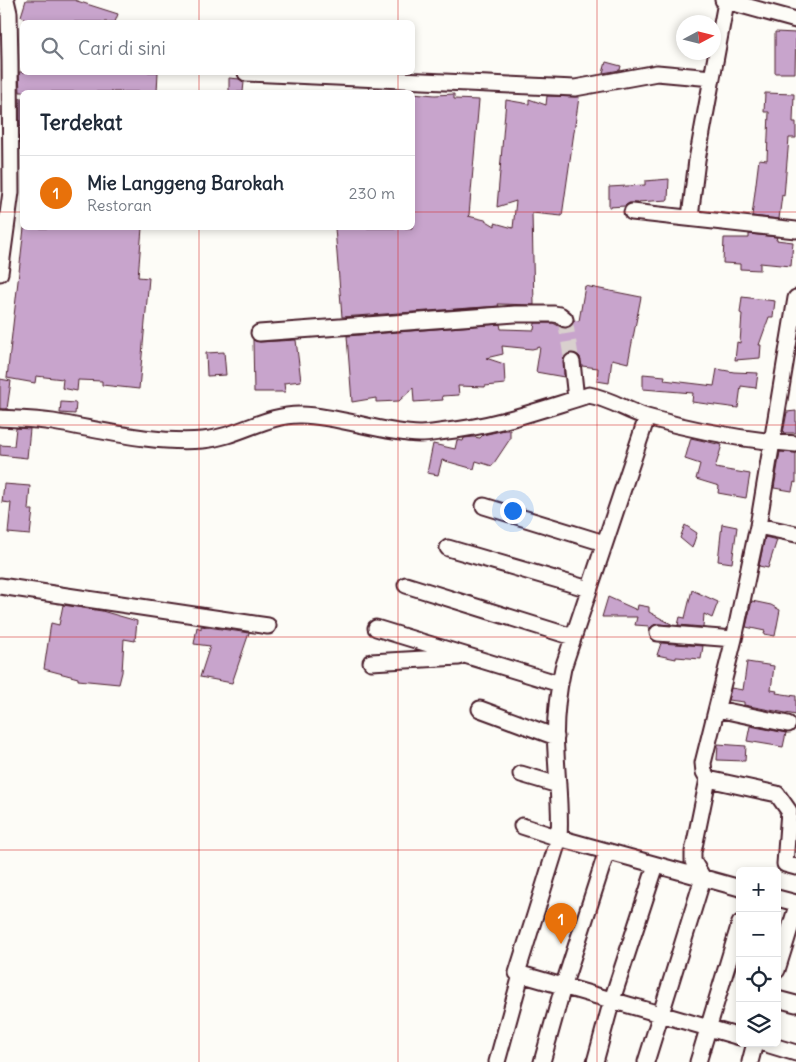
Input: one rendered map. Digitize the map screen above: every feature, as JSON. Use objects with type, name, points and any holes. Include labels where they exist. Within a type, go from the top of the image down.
[{"type":"street","points":[[0,273],[11,192],[10,52],[6,0]]},
{"type":"street","points":[[690,217],[724,1],[796,20]]},
{"type":"street","points":[[290,75],[575,88],[657,73],[712,78]]},
{"type":"street","points":[[632,212],[796,230]]},
{"type":"street","points":[[646,1062],[703,878],[693,861],[693,852],[708,779],[704,772],[703,763],[734,639],[758,526],[796,298]]},
{"type":"street","points":[[259,333],[515,314],[554,314],[560,315],[565,319]]},
{"type":"street","points":[[572,362],[576,399]]},
{"type":"street","points":[[0,418],[51,422],[106,433],[161,440],[203,440],[228,436],[276,418],[300,415],[421,434],[466,429],[503,421],[590,395],[603,398],[647,417],[689,428],[771,442],[796,444]]},
{"type":"street","points":[[647,417],[573,637],[560,684],[556,720],[560,818],[559,838],[517,973],[736,1036]]},
{"type":"street","points":[[484,506],[604,543]]},
{"type":"street","points":[[758,526],[796,534]]},
{"type":"street","points":[[448,548],[589,589]]},
{"type":"street","points":[[406,585],[573,637]]},
{"type":"street","points":[[0,586],[268,626]]},
{"type":"street","points":[[376,628],[560,684]]},
{"type":"street","points":[[658,633],[734,639]]},
{"type":"street","points":[[371,662],[471,657]]},
{"type":"street","points":[[480,709],[556,737]]},
{"type":"street","points":[[717,709],[788,724]]},
{"type":"street","points":[[521,774],[558,785]]},
{"type":"street","points":[[708,779],[777,794],[789,811],[785,864],[796,867]]},
{"type":"street","points":[[522,826],[736,887]]},
{"type":"street","points":[[542,1062],[563,987],[607,851]]},
{"type":"street","points":[[594,1062],[656,864]]},
{"type":"street","points":[[781,899],[796,903]]},
{"type":"street","points":[[781,964],[790,952],[796,909]]},
{"type":"street","points":[[698,1062],[736,936]]},
{"type":"street","points":[[496,1062],[521,974]]},
{"type":"street","points":[[781,1000],[796,1004]]},
{"type":"street","points":[[750,1062],[754,1047]]},
{"type":"street","points":[[778,1047],[796,1052]]},
{"type":"building","points":[[26,0],[74,0],[118,14],[116,20],[27,20],[21,16]]},
{"type":"building","points":[[775,32],[796,33],[795,73],[775,73]]},
{"type":"building","points":[[606,62],[621,66],[620,70],[603,73]]},
{"type":"building","points":[[19,72],[20,75],[158,75],[157,90],[20,90],[20,92]]},
{"type":"building","points":[[229,78],[240,79],[244,82],[243,90],[229,90]]},
{"type":"building","points":[[415,93],[454,94],[454,99],[479,100],[468,216],[485,220],[495,226],[495,223],[513,228],[516,201],[497,207],[506,100],[529,104],[529,99],[546,105],[547,96],[579,97],[562,216],[532,213],[534,305],[498,304],[499,306],[342,317],[335,230],[415,230]]},
{"type":"building","points":[[765,93],[794,94],[793,122],[796,122],[796,138],[789,138],[784,196],[782,195],[779,219],[752,216],[759,159],[767,160],[769,112],[764,112]]},
{"type":"building","points":[[669,179],[668,200],[637,202],[629,203],[625,206],[609,207],[609,187],[645,185],[645,181]]},
{"type":"building","points":[[24,230],[142,230],[138,277],[149,278],[139,389],[102,385],[102,381],[78,380],[77,391],[62,388],[63,379],[36,376],[35,383],[7,378]]},
{"type":"building","points":[[749,234],[777,237],[776,240],[793,242],[791,266],[760,263],[760,270],[740,269],[740,264],[723,263],[724,238],[749,238]]},
{"type":"building","points":[[585,286],[641,297],[628,363],[612,359],[609,383],[597,381],[598,368],[582,366],[580,357],[575,353],[567,354],[564,358],[564,377],[536,372],[540,347],[532,349],[502,346],[503,354],[486,358],[504,364],[505,384],[485,387],[458,386],[459,395],[442,396],[443,400],[414,402],[413,388],[399,401],[376,402],[376,398],[352,402],[347,336],[500,324],[501,329],[534,330],[535,323],[553,323],[563,328],[568,328],[574,320],[579,321]]},
{"type":"building","points":[[742,297],[775,301],[773,317],[769,317],[759,345],[761,345],[760,358],[735,360],[737,342],[740,343]]},
{"type":"building","points":[[253,340],[260,342],[296,340],[301,381],[284,383],[285,392],[254,392]]},
{"type":"building","points":[[224,352],[226,375],[207,376],[206,353]]},
{"type":"building","points":[[717,369],[758,373],[756,388],[741,386],[738,408],[692,402],[693,393],[643,389],[643,374],[665,376],[664,380],[714,386]]},
{"type":"building","points":[[0,379],[11,381],[7,409],[0,409]]},
{"type":"building","points":[[61,402],[76,403],[75,414],[60,413]]},
{"type":"building","points":[[796,411],[796,433],[783,433],[787,412]]},
{"type":"building","points":[[16,428],[30,429],[27,458],[0,455],[0,445],[14,446]]},
{"type":"building","points":[[510,430],[510,439],[492,466],[476,461],[474,469],[442,460],[438,475],[427,473],[433,444],[455,449],[457,440],[463,441],[464,438],[474,437],[480,438],[483,435]]},
{"type":"building","points":[[691,438],[722,445],[715,468],[750,474],[746,498],[718,493],[719,486],[696,479],[700,464],[685,459]]},
{"type":"building","points":[[780,452],[796,453],[796,483],[794,482],[792,491],[774,488]]},
{"type":"building","points":[[4,484],[30,486],[28,510],[33,510],[30,535],[8,533],[11,503],[2,502]]},
{"type":"building","points":[[722,524],[737,527],[732,563],[718,561]]},
{"type":"building","points":[[685,525],[697,533],[692,548],[680,538]]},
{"type":"building","points":[[765,537],[777,540],[768,568],[759,566]]},
{"type":"building","points":[[692,590],[718,602],[712,618],[704,614],[703,627],[678,625],[680,617],[685,618]]},
{"type":"building","points":[[608,597],[637,610],[638,605],[649,607],[649,612],[673,625],[658,624],[648,628],[649,626],[635,625],[637,617],[602,617]]},
{"type":"building","points":[[752,601],[771,605],[780,610],[775,636],[764,634],[765,631],[746,627]]},
{"type":"building","points":[[63,605],[102,611],[137,621],[135,641],[124,639],[122,672],[119,684],[78,680],[78,678],[44,669],[51,623],[59,625]]},
{"type":"building","points":[[201,626],[249,633],[232,683],[200,677],[210,646],[194,644],[197,627],[201,629]]},
{"type":"building","points":[[661,643],[703,646],[701,659],[676,657],[676,659],[657,655]]},
{"type":"building","points":[[747,662],[774,666],[771,690],[777,691],[776,693],[796,696],[796,715],[728,700],[731,688],[743,690]]},
{"type":"building","points":[[750,726],[786,733],[783,747],[747,741]]},
{"type":"building","points":[[718,744],[746,746],[745,761],[717,760]]},
{"type":"tunnel","points":[[565,319],[572,362]]},
{"type":"place","name":"Mie Langgeng Barokah","points":[[561,944]]}]
